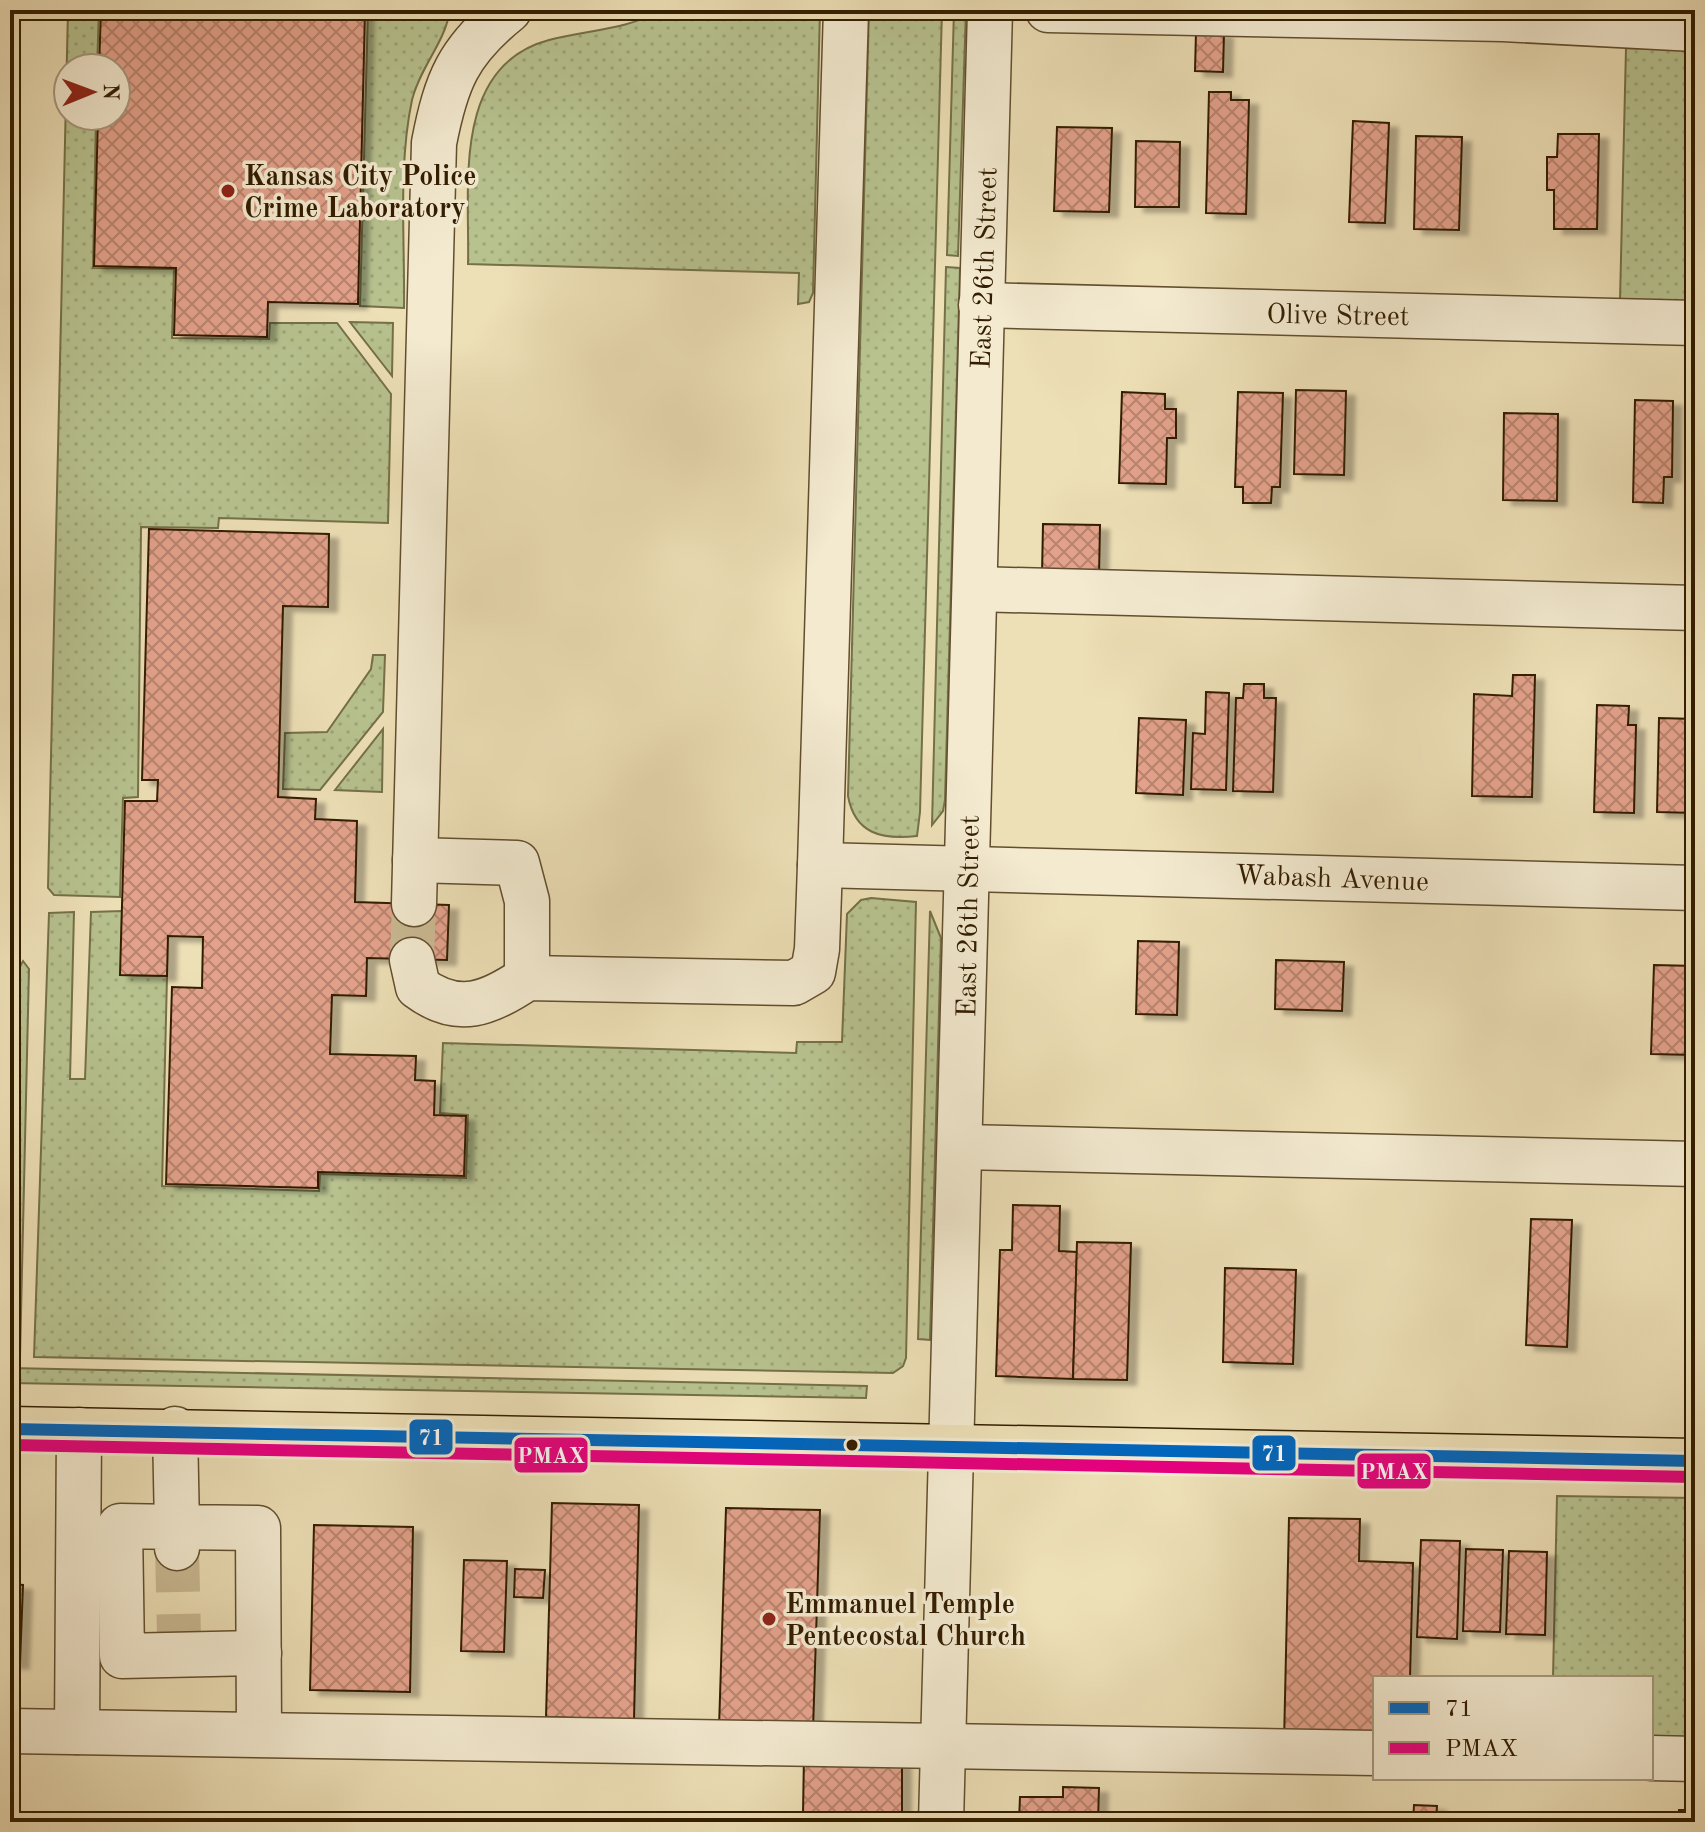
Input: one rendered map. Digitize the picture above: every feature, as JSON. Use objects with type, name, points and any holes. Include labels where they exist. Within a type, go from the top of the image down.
[{"type":"main road","points":[[10,1429],[175,1429],[1695,1461]]},
{"type":"street","points":[[414,904],[434,143],[444,94],[476,37],[509,10]]},
{"type":"street","points":[[412,960],[418,987],[437,1001],[472,1006],[506,993],[527,978],[794,983],[813,972],[817,949],[820,865],[846,10]]},
{"type":"street","name":"East 26th Street","points":[[941,1822],[962,1147],[990,10]]},
{"type":"street","points":[[1048,10],[1503,19],[1695,29]]},
{"type":"street","name":"Olive Street","points":[[981,305],[1695,323]]},
{"type":"street","points":[[975,589],[1695,608]]},
{"type":"street","points":[[415,860],[517,863],[527,901],[527,978]]},
{"type":"street","name":"Wabash Avenue","points":[[820,865],[968,866],[1695,888]]},
{"type":"street","points":[[962,1147],[1695,1164]]},
{"type":"street","points":[[175,1429],[177,1538]]},
{"type":"street","points":[[77,1732],[79,1430]]},
{"type":"street","points":[[259,1653],[179,1646],[122,1656],[120,1526],[177,1538],[258,1528],[259,1653],[259,1734]]},
{"type":"street","points":[[78,1593],[120,1592]]},
{"type":"street","points":[[10,1731],[1373,1753]]},
{"type":"street","points":[[1653,1758],[1695,1759]]},
{"type":"green space","points":[[68,10],[99,10],[98,52],[67,52]]},
{"type":"green space","points":[[368,10],[450,10],[443,33],[416,88],[408,125],[404,177],[404,308],[360,306]]},
{"type":"green space","points":[[661,10],[820,10],[813,293],[809,302],[798,304],[799,273],[468,264],[472,133],[481,102],[495,75],[517,54],[549,40],[620,26]]},
{"type":"green space","points":[[869,10],[942,10],[920,812],[917,836],[904,837],[872,832],[857,819],[848,796]]},
{"type":"green space","points":[[954,10],[966,10],[958,256],[947,255]]},
{"type":"green space","points":[[1626,48],[1695,49],[1695,302],[1620,300]]},
{"type":"green space","points":[[65,132],[96,132],[93,268],[174,269],[172,338],[269,339],[270,323],[337,323],[391,394],[388,523],[219,518],[218,528],[141,527],[138,797],[123,798],[120,897],[54,895],[48,888]]},
{"type":"green space","points":[[946,267],[960,268],[945,800],[943,811],[932,825]]},
{"type":"green space","points":[[350,322],[393,323],[392,376]]},
{"type":"green space","points":[[373,655],[385,655],[383,712],[320,790],[283,789],[285,733],[327,732],[371,669]]},
{"type":"green space","points":[[383,729],[382,792],[335,790]]},
{"type":"green space","points":[[861,900],[916,902],[906,1358],[903,1366],[893,1373],[34,1357],[49,913],[74,912],[70,1079],[85,1079],[91,912],[122,911],[121,975],[167,976],[162,1186],[319,1191],[320,1174],[466,1178],[468,1115],[440,1113],[443,1043],[796,1053],[797,1042],[842,1042],[847,914]]},
{"type":"green space","points":[[930,911],[941,938],[930,1340],[918,1339]]},
{"type":"green space","points":[[23,961],[29,969],[20,1357],[10,1357],[10,985]]},
{"type":"green space","points":[[10,1368],[867,1386],[866,1398],[10,1383]]},
{"type":"green space","points":[[1557,1496],[1695,1498],[1695,1746],[1653,1745],[1653,1676],[1553,1676]]},
{"type":"building","name":"Kansas City Police Crime Laboratory","points":[[101,10],[365,10],[358,304],[268,302],[267,337],[174,335],[176,268],[94,266],[98,132],[132,132],[132,52],[100,52]]},
{"type":"building","points":[[1196,32],[1224,33],[1223,72],[1195,71]]},
{"type":"building","points":[[1209,92],[1231,92],[1231,100],[1249,100],[1246,214],[1206,213]]},
{"type":"building","points":[[1353,121],[1389,123],[1385,223],[1349,222]]},
{"type":"building","points":[[1057,127],[1112,128],[1109,212],[1054,211]]},
{"type":"building","points":[[1558,134],[1599,134],[1597,229],[1554,229],[1554,190],[1547,190],[1547,157],[1557,157]]},
{"type":"building","points":[[1416,136],[1462,137],[1459,230],[1414,229]]},
{"type":"building","points":[[1136,141],[1180,142],[1179,207],[1135,207]]},
{"type":"building","points":[[1296,390],[1346,391],[1344,475],[1294,474]]},
{"type":"building","points":[[1122,392],[1165,394],[1165,409],[1176,409],[1176,438],[1167,438],[1166,484],[1119,483]]},
{"type":"building","points":[[1238,392],[1283,393],[1280,487],[1272,487],[1271,503],[1243,503],[1243,487],[1235,487]]},
{"type":"building","points":[[1635,400],[1673,401],[1672,477],[1664,477],[1663,503],[1633,502]]},
{"type":"building","points":[[1689,400],[1695,400],[1695,505],[1687,505]]},
{"type":"building","points":[[1504,413],[1558,414],[1557,501],[1503,500]]},
{"type":"building","points":[[1043,524],[1100,525],[1099,576],[1042,575]]},
{"type":"building","points":[[149,529],[329,534],[328,607],[283,606],[278,797],[316,799],[315,819],[357,821],[355,902],[449,905],[447,960],[367,958],[366,996],[332,995],[330,1054],[416,1056],[415,1080],[435,1081],[434,1115],[466,1116],[464,1176],[318,1172],[318,1188],[166,1184],[172,987],[202,988],[203,937],[168,936],[167,976],[120,975],[125,801],[157,801],[158,780],[142,780]]},
{"type":"building","points":[[1513,675],[1535,675],[1532,797],[1472,796],[1474,694],[1512,696]]},
{"type":"building","points":[[1244,684],[1264,684],[1264,698],[1276,698],[1273,792],[1233,791],[1236,698],[1243,698]]},
{"type":"building","points":[[1206,692],[1229,693],[1226,790],[1191,789],[1193,733],[1205,734]]},
{"type":"building","points":[[1597,705],[1629,706],[1628,725],[1636,725],[1634,813],[1594,812]]},
{"type":"building","points":[[1139,718],[1186,720],[1183,795],[1136,793]]},
{"type":"building","points":[[1659,718],[1695,719],[1695,813],[1657,812]]},
{"type":"building","points":[[1138,941],[1179,942],[1177,1015],[1136,1014]]},
{"type":"building","points":[[1276,960],[1344,962],[1342,1011],[1275,1009]]},
{"type":"building","points":[[1654,965],[1695,966],[1695,1055],[1651,1054]]},
{"type":"building","points":[[1013,1205],[1060,1206],[1059,1251],[1077,1252],[1073,1379],[996,1376],[1000,1250],[1012,1250]]},
{"type":"building","points":[[1531,1219],[1572,1220],[1567,1347],[1526,1345]]},
{"type":"building","points":[[1077,1242],[1131,1243],[1127,1380],[1073,1379]]},
{"type":"building","points":[[1225,1268],[1296,1270],[1293,1364],[1223,1362]]},
{"type":"building","points":[[552,1503],[639,1505],[634,1720],[546,1717]]},
{"type":"building","name":"Emmanuel Temple Pentecostal Church","points":[[726,1508],[820,1510],[813,1730],[719,1728]]},
{"type":"building","points":[[1289,1518],[1360,1519],[1359,1561],[1413,1563],[1410,1676],[1373,1676],[1373,1745],[1284,1743]]},
{"type":"building","points":[[314,1525],[413,1527],[410,1692],[310,1690]]},
{"type":"building","points":[[1421,1540],[1460,1541],[1457,1639],[1417,1637]]},
{"type":"building","points":[[1466,1549],[1503,1550],[1500,1632],[1463,1631]]},
{"type":"building","points":[[1509,1551],[1547,1552],[1545,1635],[1506,1634]]},
{"type":"building","points":[[464,1560],[507,1561],[504,1652],[461,1651]]},
{"type":"building","points":[[515,1569],[545,1570],[543,1598],[514,1597]]},
{"type":"building","points":[[10,1584],[23,1585],[20,1664],[10,1663]]},
{"type":"building","points":[[804,1755],[902,1756],[902,1814],[803,1814]]},
{"type":"building","points":[[1063,1787],[1099,1788],[1098,1822],[1019,1822],[1020,1797],[1063,1797]]},
{"type":"building","points":[[1414,1805],[1437,1806],[1436,1822],[1413,1822]]},
{"type":"building","points":[[1679,1810],[1695,1810],[1695,1822],[1680,1822]]},
{"type":"tunnel","points":[[412,960],[414,904]]},
{"type":"tunnel","points":[[177,1548],[179,1637]]},
{"type":"transit line","name":"71","points":[[10,1429],[1695,1461]]},
{"type":"transit line","name":"PMAX","points":[[10,1445],[1695,1477]]},
{"type":"place","name":"Kansas City Police Crime Laboratory","points":[[228,191]]},
{"type":"place","name":"Emmanuel Temple Pentecostal Church","points":[[769,1619]]}]
